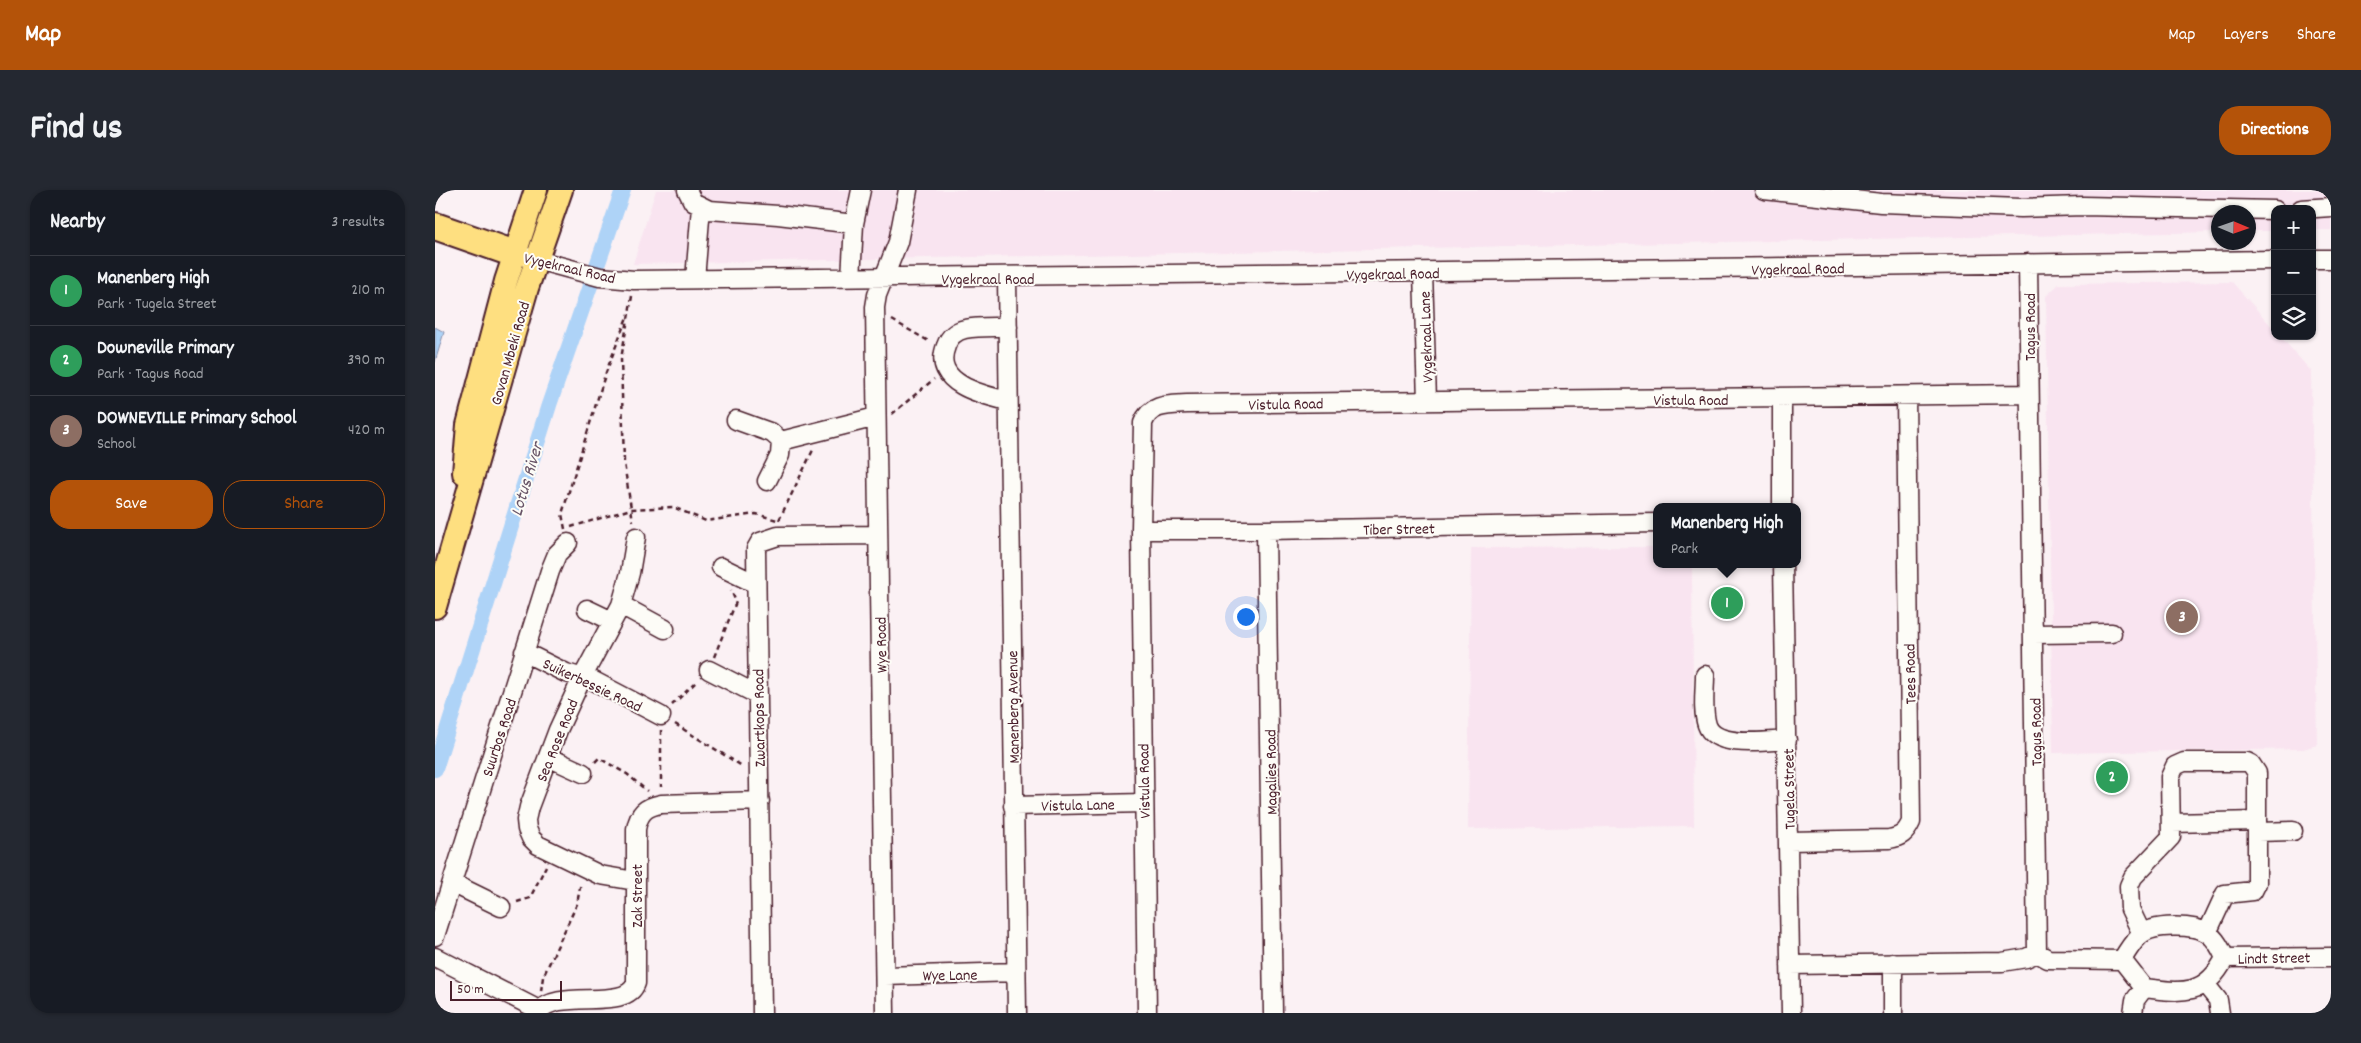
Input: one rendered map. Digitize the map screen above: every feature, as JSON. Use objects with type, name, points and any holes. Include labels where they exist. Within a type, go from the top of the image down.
[{"type":"highway","points":[[435,226],[526,257]]},
{"type":"main road","name":"Govan Mbeki Road","points":[[526,257],[536,190]]},
{"type":"main road","name":"Govan Mbeki Road","points":[[435,607],[462,517],[467,425],[526,257],[561,190]]},
{"type":"street","points":[[687,190],[693,202],[709,210],[778,215],[854,224]]},
{"type":"street","points":[[851,278],[854,224],[861,190]]},
{"type":"street","name":"Wye Road","points":[[885,1013],[875,307],[883,278],[898,242],[908,190]]},
{"type":"street","points":[[1764,190],[1899,203],[2021,208],[2083,206],[2271,210]]},
{"type":"street","points":[[695,280],[701,207]]},
{"type":"street","points":[[2316,208],[2331,207]]},
{"type":"street","name":"Vygekraal Road","points":[[526,257],[592,275],[635,280],[1007,278],[2271,260]]},
{"type":"street","points":[[2316,259],[2331,259]]},
{"type":"street","name":"Tagus Road","points":[[2028,263],[2037,953]]},
{"type":"street","name":"Vygekraal Lane","points":[[1423,272],[1427,401]]},
{"type":"street","name":"Manenberg Avenue","points":[[1007,278],[1017,1013]]},
{"type":"street","points":[[1008,327],[964,329],[948,339],[943,360],[945,370],[959,384],[980,395],[1008,401]]},
{"type":"street","name":"Vistula Road","points":[[1147,1013],[1141,530],[1143,424],[1145,416],[1152,409],[1165,405],[2029,394]]},
{"type":"street","name":"Tees Road","points":[[1789,841],[1889,839],[1899,837],[1907,831],[1911,822],[1906,396]]},
{"type":"street","points":[[1782,398],[1782,503]]},
{"type":"street","points":[[781,441],[876,417]]},
{"type":"street","points":[[736,420],[772,433],[781,441]]},
{"type":"street","points":[[767,481],[780,455],[781,441]]},
{"type":"street","name":"Tiber Street","points":[[1141,530],[1266,530],[1653,523]]},
{"type":"street","name":"Zwartkops Road","points":[[762,1013],[756,552],[761,542],[779,528],[878,535]]},
{"type":"street","name":"Magalies Road","points":[[1266,530],[1273,1013]]},
{"type":"street","name":"Suurbos Road","points":[[435,936],[550,571],[567,536]]},
{"type":"street","name":"Sea Rose Road","points":[[635,881],[601,875],[538,845],[531,838],[526,820],[548,757],[582,678],[621,604],[630,573],[636,537]]},
{"type":"street","points":[[721,567],[755,584]]},
{"type":"street","name":"Tugela Street","points":[[1783,568],[1791,1013]]},
{"type":"street","points":[[621,604],[665,629]]},
{"type":"street","points":[[587,608],[612,621]]},
{"type":"street","points":[[2033,634],[2112,633]]},
{"type":"street","name":"Suikerbessie Road","points":[[524,652],[582,678],[594,681],[661,716]]},
{"type":"street","points":[[709,670],[758,695]]},
{"type":"street","points":[[1705,675],[1705,717],[1708,726],[1715,736],[1732,741],[1787,740]]},
{"type":"street","points":[[548,757],[583,774]]},
{"type":"street","points":[[2122,960],[2142,934],[2163,927],[2184,927],[2207,933],[2225,894],[2253,891],[2256,888],[2257,773],[2251,764],[2184,762],[2175,766],[2171,777],[2172,823],[2170,840],[2133,877],[2129,886],[2130,909],[2142,934]]},
{"type":"street","name":"Zak Street","points":[[538,1012],[554,1006],[616,1012],[625,1008],[631,1001],[636,982],[635,881],[638,820],[642,812],[650,806],[661,804],[760,801]]},
{"type":"street","name":"Vistula Lane","points":[[1013,806],[1143,803]]},
{"type":"street","points":[[2172,823],[2257,827],[2293,831]]},
{"type":"street","points":[[451,883],[501,908]]},
{"type":"street","name":"Lindt Street","points":[[2207,933],[2219,944],[2225,958],[2331,956]]},
{"type":"street","points":[[1791,965],[2003,962],[2026,958],[2037,953],[2048,959],[2122,960],[2145,988],[2167,991],[2189,990],[2206,985],[2218,973],[2225,958]]},
{"type":"street","points":[[435,957],[538,1012]]},
{"type":"street","points":[[1893,963],[1893,1013]]},
{"type":"street","name":"Wye Lane","points":[[885,976],[1016,972]]},
{"type":"street","points":[[2206,985],[2218,1000],[2219,1013]]},
{"type":"street","points":[[2133,1013],[2135,1000],[2145,988]]},
{"type":"path","points":[[635,280],[621,359],[624,463],[636,537]]},
{"type":"path","points":[[875,307],[883,315],[944,351]]},
{"type":"path","points":[[629,311],[605,376],[562,514],[567,536],[631,509],[673,507],[706,521],[756,514],[779,528],[817,443],[811,433]]},
{"type":"path","points":[[876,417],[893,414],[945,370]]},
{"type":"path","points":[[661,804],[661,716],[709,670],[736,602],[721,567]]},
{"type":"path","points":[[661,716],[759,778]]},
{"type":"path","points":[[583,774],[599,758],[627,774],[661,804]]},
{"type":"path","points":[[501,908],[530,898],[553,853]]},
{"type":"path","points":[[538,1012],[543,977],[577,904],[583,868]]},
{"type":"shaded area","points":[[656,190],[2331,190],[2331,230],[2316,230],[2316,205],[2271,205],[2271,231],[2256,231],[2256,205],[2211,205],[2211,232],[633,264]]},
{"type":"shaded area","points":[[2232,282],[2271,326],[2271,340],[2284,340],[2311,371],[2317,745],[2303,749],[2053,753],[2046,296],[2059,284]]},
{"type":"shaded area","points":[[1653,547],[1653,568],[1692,568],[1694,826],[1468,829],[1471,548]]},
{"type":"water","points":[[435,327],[444,332],[435,362]]},
{"type":"waterway","name":"Lotus River","points":[[435,769],[549,405],[623,190]]},
{"type":"place","name":"Manenberg High","points":[[1727,603]]},
{"type":"place","name":"DOWNEVILLE Primary School","points":[[2182,617]]},
{"type":"place","name":"Downeville Primary","points":[[2112,777]]}]
